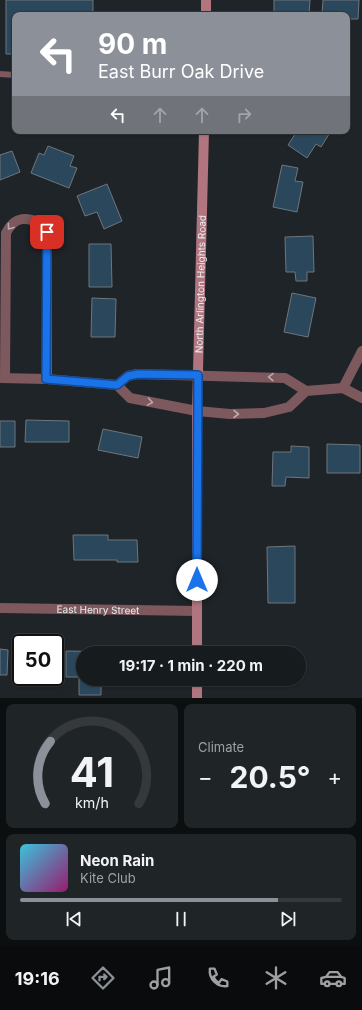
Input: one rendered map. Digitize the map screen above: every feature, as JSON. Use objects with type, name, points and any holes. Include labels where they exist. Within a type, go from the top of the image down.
[{"type":"main road","points":[[206,0],[206,12]]},
{"type":"main road","name":"North Arlington Heights Road","points":[[197,646],[197,411],[204,134]]},
{"type":"main road","points":[[197,686],[197,698]]},
{"type":"street","points":[[46,379],[47,232],[43,224],[30,219],[23,219],[16,221],[10,226],[6,233],[3,378],[46,379],[117,385],[130,398],[197,411],[230,414],[264,413],[289,406],[306,391]]},
{"type":"street","points":[[343,388],[362,351]]},
{"type":"street","points":[[117,385],[128,376],[138,374],[285,378],[306,391],[343,388],[362,398]]},
{"type":"street","name":"East Henry Street","points":[[0,608],[197,611]]},
{"type":"lane","points":[[0,74],[12,75]]},
{"type":"building","points":[[6,0],[93,0],[93,12],[12,12],[12,54],[6,54]]},
{"type":"building","points":[[274,0],[310,0],[309,12],[274,12]]},
{"type":"building","points":[[323,0],[359,0],[358,19],[350,19],[350,12],[322,12]]},
{"type":"building","points":[[295,134],[329,134],[321,147],[316,144],[307,158],[288,145]]},
{"type":"building","points":[[48,146],[74,156],[70,166],[77,168],[69,188],[31,173],[39,153],[44,155]]},
{"type":"building","points":[[12,151],[20,172],[0,180],[0,155]]},
{"type":"building","points":[[282,165],[298,168],[295,181],[303,182],[297,212],[273,207]]},
{"type":"building","points":[[107,184],[122,221],[104,229],[97,212],[85,216],[77,196]]},
{"type":"building","points":[[313,236],[314,272],[307,272],[307,281],[296,281],[295,272],[286,272],[285,237]]},
{"type":"building","points":[[89,244],[111,244],[112,287],[89,287]]},
{"type":"building","points":[[292,293],[316,298],[308,337],[284,332]]},
{"type":"building","points":[[92,298],[116,299],[115,337],[91,337]]},
{"type":"building","points":[[26,420],[69,421],[69,442],[25,442]]},
{"type":"building","points":[[0,421],[15,421],[15,447],[0,447]]},
{"type":"building","points":[[103,429],[142,437],[138,458],[98,450]]},
{"type":"building","points":[[327,444],[360,445],[360,473],[327,473]]},
{"type":"building","points":[[291,446],[309,447],[309,478],[286,477],[285,486],[272,486],[273,452],[291,452]]},
{"type":"building","points":[[73,535],[108,535],[108,540],[137,540],[138,562],[117,562],[117,560],[74,560]]},
{"type":"building","points":[[295,546],[295,603],[268,603],[267,547]]},
{"type":"building","points":[[0,649],[8,650],[7,675],[0,675]]},
{"type":"building","points":[[66,651],[76,651],[76,677],[66,677]]},
{"type":"building","points":[[79,686],[101,686],[101,695],[79,695]]},
{"type":"route","points":[[47,232],[46,379],[117,385],[128,376],[138,374],[198,375],[196,501],[197,580]]}]
